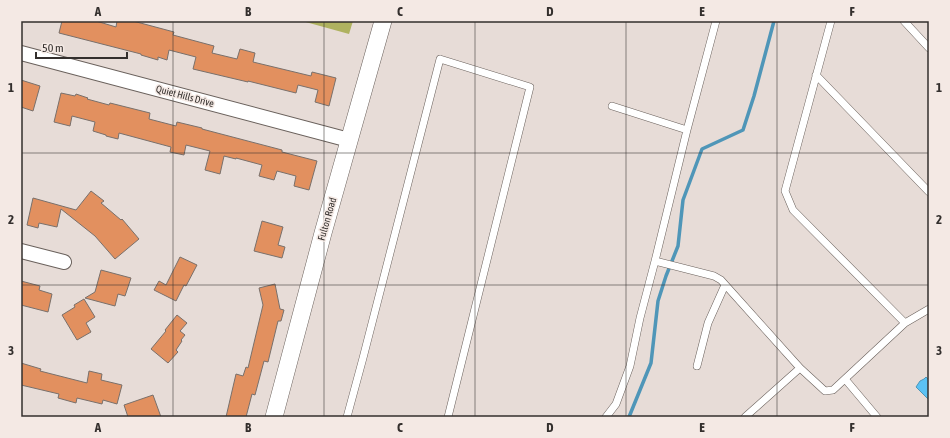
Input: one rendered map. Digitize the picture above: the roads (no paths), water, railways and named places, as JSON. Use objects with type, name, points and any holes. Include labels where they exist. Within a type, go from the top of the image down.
[{"type":"street","name":"Fulton Road","points":[[274,417],[323,233],[383,21]]},
{"type":"street","name":"Quiet Hills Drive","points":[[21,52],[349,140]]},
{"type":"street","points":[[21,251],[64,262]]},
{"type":"lane","points":[[606,417],[616,404],[630,366],[640,318],[716,21]]},
{"type":"lane","points":[[831,21],[785,191],[793,210],[905,323]]},
{"type":"lane","points":[[904,21],[929,48]]},
{"type":"lane","points":[[347,417],[440,59],[530,87],[448,417]]},
{"type":"lane","points":[[816,75],[929,192]]},
{"type":"lane","points":[[612,106],[687,130]]},
{"type":"lane","points":[[655,261],[714,276],[721,280],[800,368],[824,391],[833,390],[905,323],[929,308]]},
{"type":"lane","points":[[697,366],[708,324],[725,285]]},
{"type":"lane","points":[[745,417],[800,368]]},
{"type":"lane","points":[[845,378],[877,417]]},
{"type":"water","points":[[926,377],[929,380],[929,400],[916,387],[920,381]]},
{"type":"waterway","points":[[629,417],[651,363],[658,301],[678,246],[683,200],[702,149],[743,130],[754,96],[774,21]]}]
